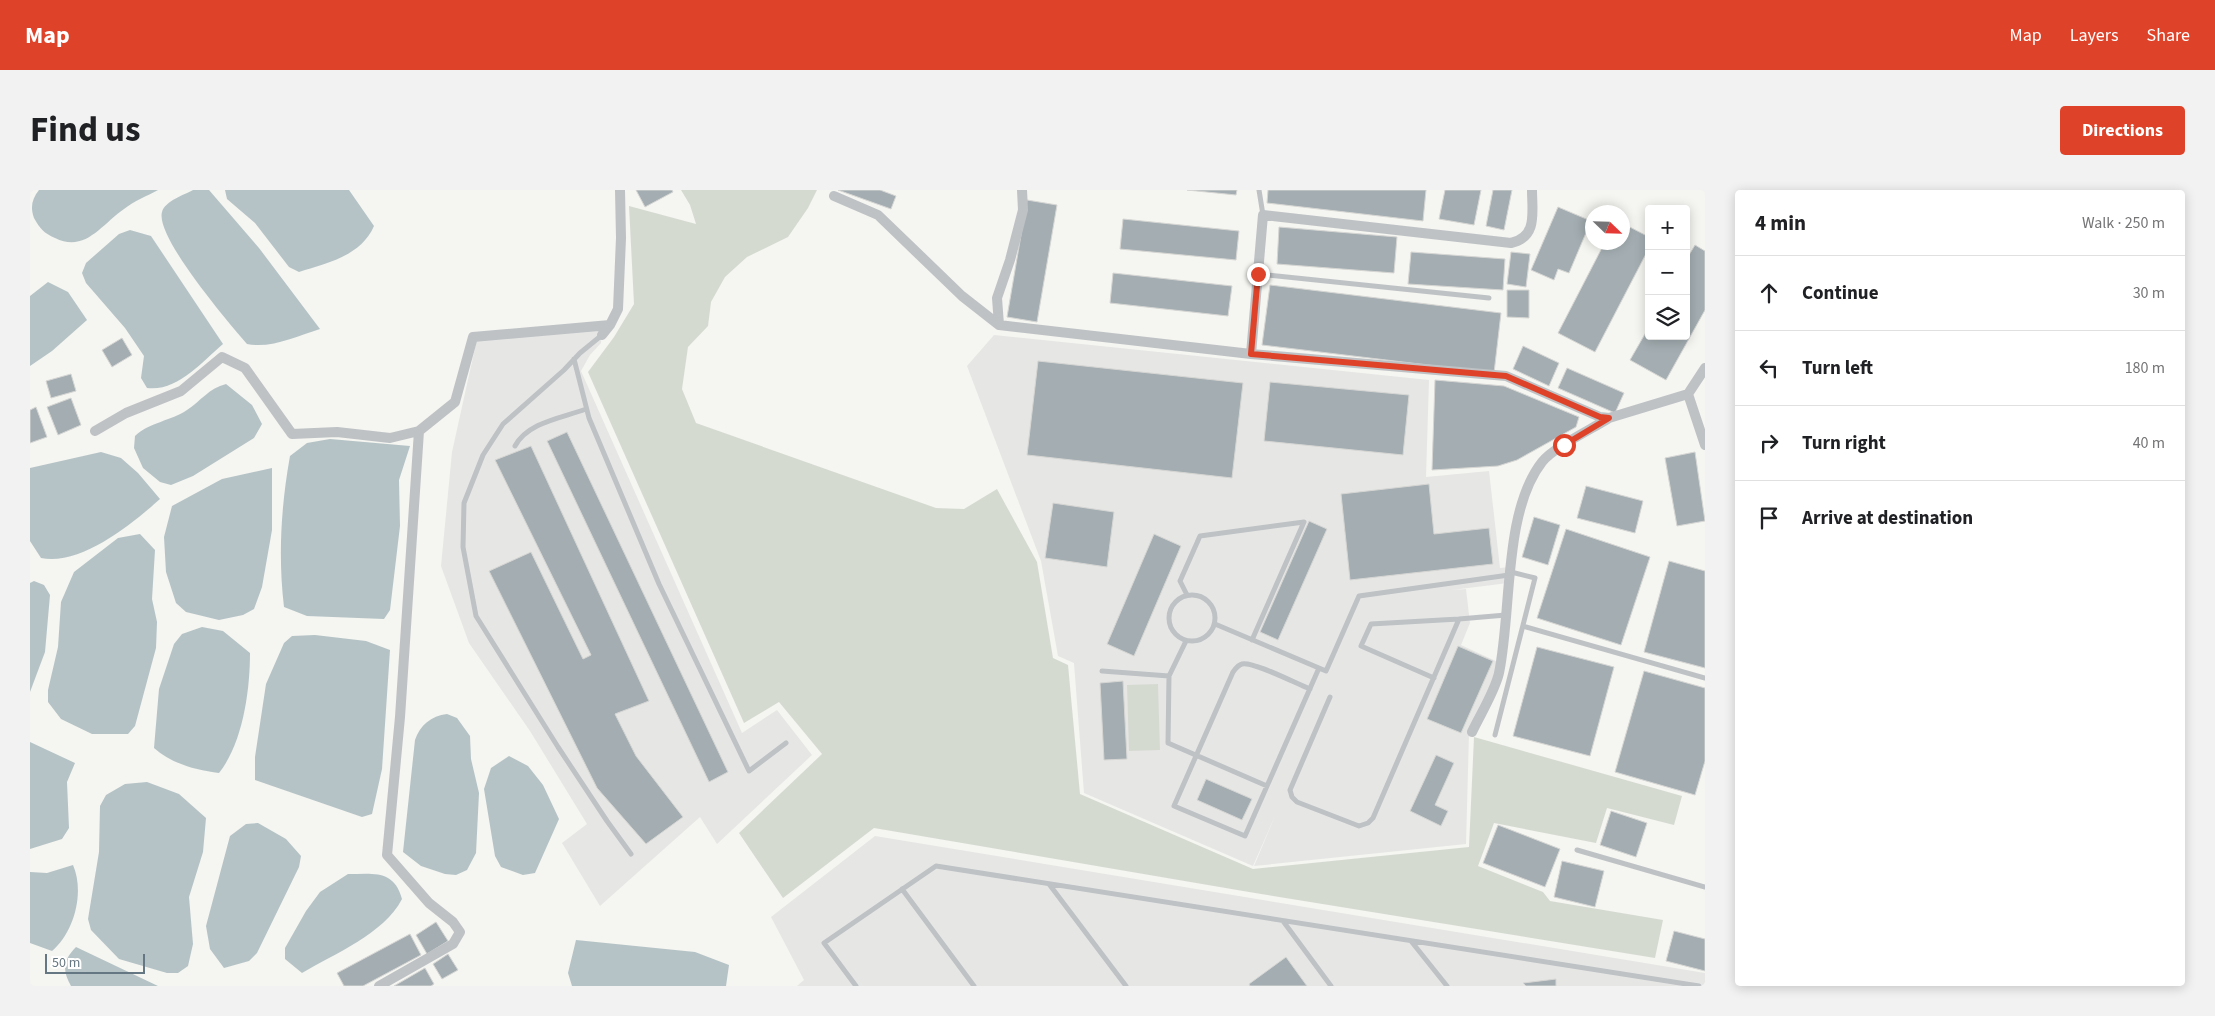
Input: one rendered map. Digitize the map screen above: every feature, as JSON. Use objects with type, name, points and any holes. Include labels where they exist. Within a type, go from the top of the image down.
[{"type":"street","points":[[602,335],[610,325],[618,309],[621,238],[620,190]]},
{"type":"street","points":[[999,325],[997,298],[1023,210],[1022,190]]},
{"type":"street","points":[[1251,354],[1263,215],[1512,243],[1526,237],[1530,230],[1532,190]]},
{"type":"street","points":[[834,196],[878,215],[962,296],[999,325],[1251,354],[1506,376],[1600,417],[1609,418]]},
{"type":"street","points":[[95,431],[126,414],[181,391],[222,356],[244,368],[292,434],[337,432],[390,438],[419,431],[455,402],[472,337],[610,325]]},
{"type":"street","points":[[1472,732],[1498,675],[1518,515],[1528,484],[1543,460],[1609,418],[1688,394],[1705,368]]},
{"type":"street","points":[[1688,394],[1705,445]]},
{"type":"street","points":[[379,986],[453,944],[460,932],[453,922],[430,904],[387,855],[400,717],[419,431]]},
{"type":"lane","points":[[1259,190],[1263,215]]},
{"type":"lane","points":[[1258,274],[1489,298]]},
{"type":"lane","points":[[602,335],[503,424],[483,455],[464,503],[463,547],[476,616],[558,747],[631,854]]},
{"type":"lane","points":[[574,359],[586,410],[659,584],[749,771],[786,744]]},
{"type":"lane","points":[[515,446],[519,439],[532,428],[586,410]]},
{"type":"lane","points":[[1186,594],[1180,581],[1200,536],[1304,522],[1252,640]]},
{"type":"lane","points":[[1215,624],[1326,671],[1359,596],[1511,574],[1535,578],[1495,735]]},
{"type":"lane","points":[[1186,594],[1199,595],[1209,601],[1215,612],[1215,624],[1209,635],[1198,641],[1186,641],[1175,634],[1169,624],[1169,611],[1176,600],[1186,594]]},
{"type":"lane","points":[[1434,678],[1361,646],[1370,624],[1506,615]]},
{"type":"lane","points":[[1330,697],[1290,790],[1292,797],[1297,802],[1359,826],[1373,818],[1459,619]]},
{"type":"lane","points":[[1524,626],[1705,678]]},
{"type":"lane","points":[[1186,641],[1169,676],[1168,743],[1266,786]]},
{"type":"lane","points":[[1310,689],[1253,665],[1242,664],[1237,666],[1174,806],[1245,836],[1320,668]]},
{"type":"lane","points":[[1102,671],[1169,676]]},
{"type":"lane","points":[[1577,850],[1705,887]]},
{"type":"lane","points":[[856,986],[824,943],[936,866],[1699,986]]},
{"type":"lane","points":[[1049,884],[1126,986]]},
{"type":"lane","points":[[902,889],[974,986]]},
{"type":"lane","points":[[1283,921],[1331,986]]},
{"type":"lane","points":[[1411,941],[1447,986]]},
{"type":"shaded area","points":[[39,190],[158,190],[128,206],[84,240],[66,242],[45,232],[34,218],[33,200]]},
{"type":"shaded area","points":[[193,190],[209,190],[259,248],[320,329],[275,343],[265,345],[247,344],[195,280],[170,240],[163,224],[162,212],[164,208],[175,199]]},
{"type":"shaded area","points":[[225,190],[349,190],[374,226],[361,245],[352,251],[332,261],[299,272],[289,267],[255,223],[227,199]]},
{"type":"shaded area","points":[[681,190],[817,190],[808,208],[788,237],[747,257],[725,277],[711,302],[708,326],[688,347],[682,389],[696,423],[936,508],[964,509],[997,489],[1037,562],[1053,658],[1068,665],[1080,794],[1253,869],[1469,847],[1474,737],[1682,796],[1674,825],[1607,808],[1596,843],[1494,823],[1478,866],[1543,892],[1550,901],[1663,920],[1655,958],[1249,892],[874,828],[783,898],[739,833],[822,754],[779,702],[744,723],[588,372],[614,337],[634,304],[629,206],[696,224],[690,205]]},
{"type":"shaded area","points":[[130,230],[151,236],[223,344],[198,367],[179,381],[158,388],[147,388],[141,378],[144,356],[125,328],[86,283],[82,273],[86,263],[119,234]]},
{"type":"shaded area","points":[[48,282],[68,292],[87,320],[52,351],[30,366],[30,296]]},
{"type":"shaded area","points":[[602,326],[601,343],[590,355],[581,371],[742,733],[777,710],[812,755],[717,844],[700,817],[600,906],[562,843],[587,824],[530,731],[469,643],[441,566],[452,452],[477,339]]},
{"type":"shaded area","points":[[994,335],[1429,380],[1426,477],[1489,471],[1500,568],[1510,567],[1508,583],[1452,590],[1466,589],[1470,623],[1461,645],[1498,662],[1497,675],[1469,734],[1466,844],[1254,866],[1275,816],[1253,866],[1084,793],[1074,663],[1058,656],[1041,561],[967,366]]},
{"type":"shaded area","points":[[226,384],[252,405],[262,424],[254,438],[193,476],[171,485],[160,482],[143,468],[134,448],[135,436],[147,428],[181,414],[210,392]]},
{"type":"shaded area","points":[[330,439],[410,446],[399,480],[400,526],[390,610],[384,619],[307,616],[284,607],[281,532],[290,456],[307,443]]},
{"type":"shaded area","points":[[101,452],[121,458],[138,473],[160,499],[121,531],[89,549],[73,556],[56,559],[41,558],[30,541],[30,468]]},
{"type":"shaded area","points":[[272,468],[272,530],[262,587],[254,609],[243,615],[219,620],[186,612],[176,603],[166,572],[164,537],[172,506],[222,479]]},
{"type":"shaded area","points":[[140,534],[155,550],[152,599],[157,622],[156,648],[135,726],[128,734],[92,734],[61,719],[48,702],[48,690],[58,647],[61,602],[74,572],[118,538]]},
{"type":"shaded area","points":[[34,581],[44,585],[50,595],[45,652],[30,692],[30,583]]},
{"type":"shaded area","points":[[202,627],[223,631],[250,653],[249,683],[244,716],[234,747],[219,773],[176,762],[154,748],[159,689],[174,644],[182,634]]},
{"type":"shaded area","points":[[315,635],[366,641],[390,650],[382,769],[372,814],[362,817],[255,780],[255,757],[266,684],[284,643],[292,636]]},
{"type":"shaded area","points":[[1158,684],[1160,750],[1129,751],[1127,685]]},
{"type":"shaded area","points":[[447,714],[457,718],[470,736],[471,759],[479,793],[476,853],[467,870],[456,875],[445,874],[421,866],[403,852],[415,740],[427,722]]},
{"type":"shaded area","points":[[30,742],[75,763],[67,782],[69,828],[62,839],[30,849]]},
{"type":"shaded area","points":[[509,756],[528,766],[543,785],[559,819],[535,873],[523,875],[501,867],[495,856],[484,789],[491,768]]},
{"type":"shaded area","points":[[147,782],[179,794],[206,818],[203,852],[189,897],[193,944],[188,966],[178,973],[167,973],[119,959],[91,930],[88,919],[99,852],[100,806],[106,795],[125,784]]},
{"type":"shaded area","points":[[258,823],[286,839],[301,856],[299,867],[257,953],[249,961],[224,968],[210,949],[206,926],[230,836],[246,824]]},
{"type":"shaded area","points":[[875,836],[1705,973],[1705,986],[797,986],[804,980],[771,917]]},
{"type":"shaded area","points":[[73,865],[78,887],[77,899],[75,911],[66,934],[52,951],[30,943],[30,872],[47,873]]},
{"type":"shaded area","points":[[348,874],[374,874],[388,878],[394,882],[402,899],[394,911],[371,933],[302,973],[285,959],[285,948],[306,911],[320,892]]},
{"type":"shaded area","points":[[576,940],[695,952],[729,965],[726,986],[572,986],[568,973]]},
{"type":"shaded area","points":[[76,947],[158,986],[71,986],[66,975],[65,965],[68,956]]},
{"type":"building","points":[[636,190],[672,190],[673,192],[645,207]]},
{"type":"building","points":[[838,190],[880,190],[896,196],[891,209]]},
{"type":"building","points":[[1187,190],[1237,190],[1236,195]]},
{"type":"building","points":[[1268,190],[1426,190],[1423,221],[1267,203]]},
{"type":"building","points":[[1445,190],[1481,190],[1474,225],[1439,219]]},
{"type":"building","points":[[1493,190],[1512,190],[1504,230],[1486,226]]},
{"type":"building","points":[[1027,200],[1057,205],[1037,322],[1007,317]]},
{"type":"building","points":[[1558,207],[1585,218],[1585,235],[1569,273],[1558,269],[1554,280],[1531,270]]},
{"type":"building","points":[[1123,219],[1239,231],[1236,260],[1120,249]]},
{"type":"building","points":[[1279,227],[1397,237],[1394,273],[1277,264]]},
{"type":"building","points":[[1630,227],[1645,235],[1645,256],[1595,352],[1558,333],[1601,250],[1630,250]]},
{"type":"building","points":[[1695,245],[1705,251],[1705,310],[1690,337],[1690,295],[1690,253]]},
{"type":"building","points":[[1411,252],[1505,259],[1503,290],[1408,284]]},
{"type":"building","points":[[1511,252],[1530,254],[1526,287],[1507,284]]},
{"type":"building","points":[[1113,273],[1232,286],[1228,316],[1110,303]]},
{"type":"building","points":[[1270,285],[1501,313],[1494,373],[1262,345]]},
{"type":"building","points":[[1507,290],[1529,290],[1529,318],[1507,317]]},
{"type":"building","points":[[1645,334],[1645,340],[1688,340],[1666,380],[1630,360]]},
{"type":"building","points":[[122,338],[132,355],[112,367],[102,350]]},
{"type":"building","points":[[1523,346],[1559,363],[1549,386],[1513,369]]},
{"type":"building","points":[[1038,361],[1243,383],[1232,478],[1027,455]]},
{"type":"building","points":[[1567,368],[1624,393],[1615,413],[1558,388]]},
{"type":"building","points":[[71,374],[76,391],[51,398],[46,381]]},
{"type":"building","points":[[1435,380],[1504,386],[1579,417],[1576,427],[1517,460],[1498,466],[1432,470]]},
{"type":"building","points":[[1270,382],[1409,395],[1403,455],[1264,441]]},
{"type":"building","points":[[71,398],[81,425],[58,435],[47,407]]},
{"type":"building","points":[[36,407],[47,437],[30,443],[30,410]]},
{"type":"building","points":[[567,432],[728,772],[709,782],[547,441]]},
{"type":"building","points":[[531,446],[649,701],[615,714],[636,756],[683,817],[646,844],[597,788],[489,571],[531,552],[583,659],[591,655],[495,460]]},
{"type":"building","points":[[1695,452],[1705,521],[1677,526],[1665,458]]},
{"type":"building","points":[[1429,484],[1434,534],[1489,528],[1493,564],[1350,580],[1341,494]]},
{"type":"building","points":[[1586,486],[1643,501],[1635,533],[1577,518]]},
{"type":"building","points":[[1053,503],[1114,512],[1107,567],[1045,558]]},
{"type":"building","points":[[1534,517],[1560,525],[1548,565],[1522,557]]},
{"type":"building","points":[[1309,521],[1327,529],[1278,640],[1260,632]]},
{"type":"building","points":[[1566,529],[1650,557],[1621,645],[1537,618]]},
{"type":"building","points":[[1154,534],[1181,546],[1134,656],[1107,644]]},
{"type":"building","points":[[1669,561],[1705,571],[1705,668],[1644,652]]},
{"type":"building","points":[[1458,646],[1493,661],[1461,733],[1427,719]]},
{"type":"building","points":[[1537,647],[1614,667],[1590,756],[1513,736]]},
{"type":"building","points":[[1644,671],[1705,688],[1705,761],[1695,795],[1615,772]]},
{"type":"building","points":[[1123,681],[1127,759],[1104,760],[1100,683]]},
{"type":"building","points":[[1436,755],[1454,763],[1435,805],[1448,811],[1441,826],[1410,811]]},
{"type":"building","points":[[1206,779],[1252,799],[1242,820],[1197,800]]},
{"type":"building","points":[[1611,811],[1647,823],[1636,857],[1600,845]]},
{"type":"building","points":[[1498,825],[1560,849],[1545,887],[1483,863]]},
{"type":"building","points":[[1562,861],[1604,871],[1595,907],[1554,897]]},
{"type":"building","points":[[436,922],[448,941],[427,954],[416,935]]},
{"type":"building","points":[[1674,931],[1705,939],[1705,971],[1666,961]]},
{"type":"building","points":[[410,934],[421,955],[363,986],[344,986],[337,973]]},
{"type":"building","points":[[448,954],[458,970],[442,979],[433,964]]},
{"type":"building","points":[[1286,957],[1307,986],[1250,986],[1249,984]]},
{"type":"building","points":[[425,968],[434,984],[431,986],[394,986]]},
{"type":"building","points":[[1556,979],[1556,986],[1526,986],[1523,983]]},
{"type":"route","points":[[1258,274],[1251,354],[1506,376],[1600,417],[1609,418],[1564,445]]}]
